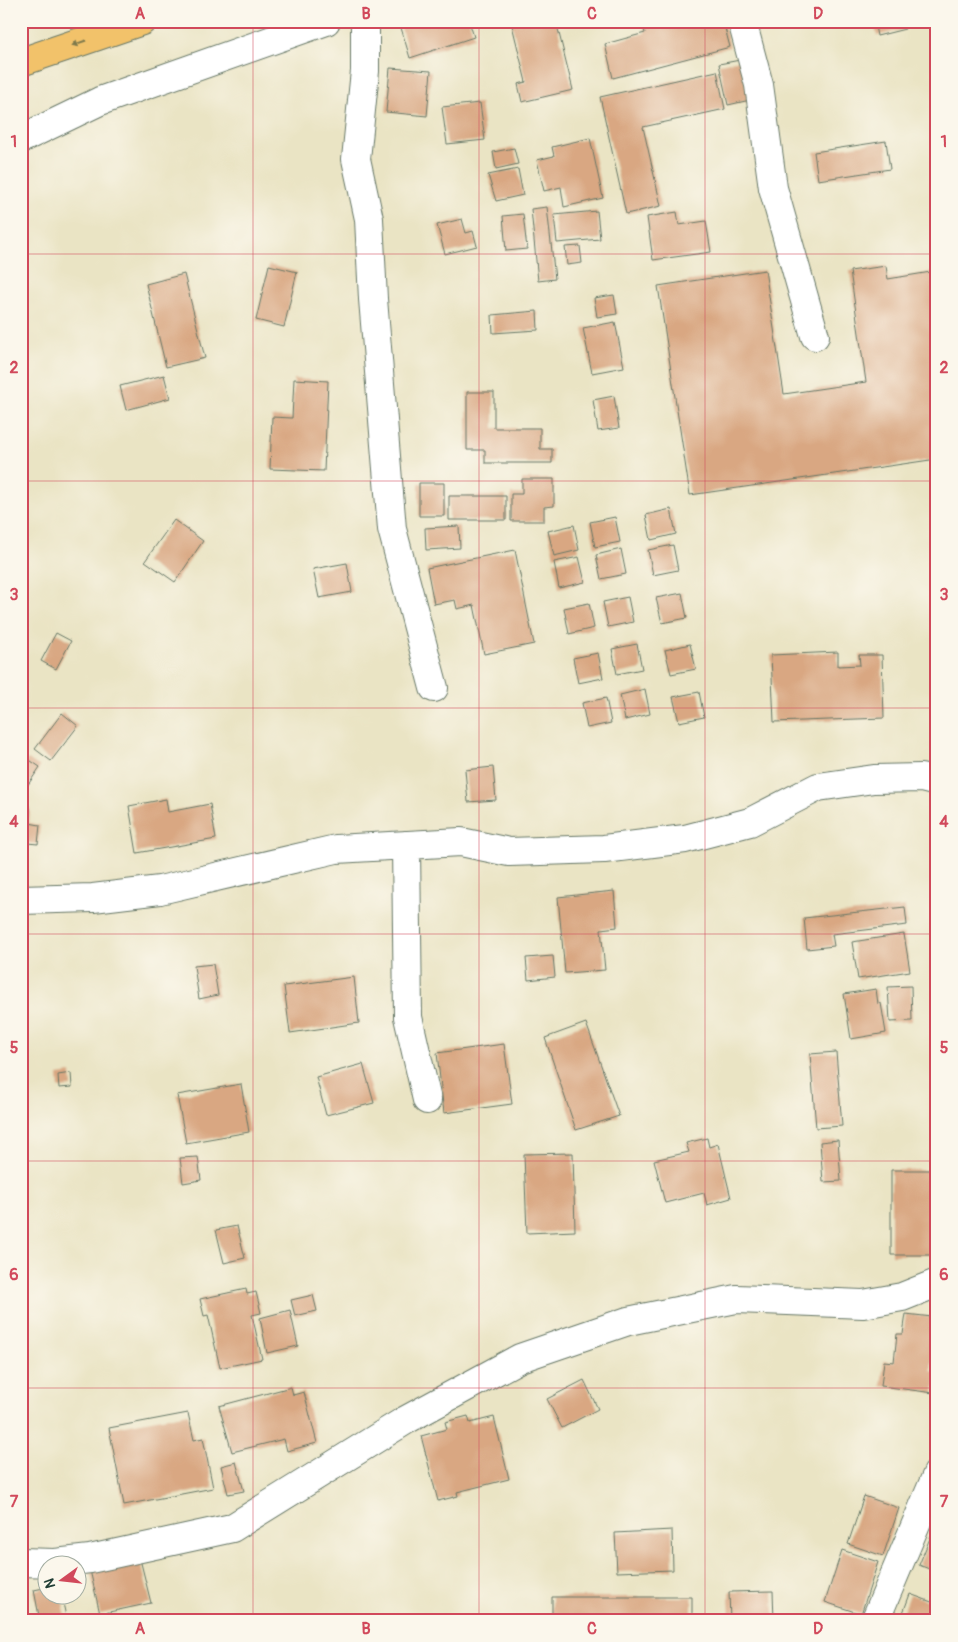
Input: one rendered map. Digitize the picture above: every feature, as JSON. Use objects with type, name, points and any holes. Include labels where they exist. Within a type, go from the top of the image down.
[{"type":"main road","points":[[21,62],[142,21]]},
{"type":"street","points":[[21,139],[100,102],[326,21]]},
{"type":"street","points":[[365,21],[365,70],[356,159],[369,219],[372,299],[392,529],[434,688]]},
{"type":"street","points":[[742,21],[759,86],[773,188],[815,336]]},
{"type":"street","points":[[21,900],[93,898],[160,890],[336,849],[461,842],[509,852],[604,849],[676,840],[750,822],[818,787],[874,779],[921,778],[937,782]]},
{"type":"street","points":[[406,845],[408,1017],[427,1100]]},
{"type":"street","points":[[21,1562],[55,1564],[90,1559],[232,1528],[406,1420],[520,1358],[628,1321],[736,1300],[863,1304],[902,1297],[937,1283]]},
{"type":"street","points":[[875,1621],[937,1474]]},
{"type":"building","points":[[399,21],[469,21],[474,37],[410,58]]},
{"type":"building","points":[[511,21],[556,21],[573,90],[522,102],[518,84],[526,82]]},
{"type":"building","points":[[642,21],[723,21],[730,47],[613,78],[605,44],[645,33]]},
{"type":"building","points":[[874,21],[903,21],[905,29],[877,36]]},
{"type":"building","points":[[740,60],[750,100],[728,105],[719,64]]},
{"type":"building","points":[[390,68],[431,71],[427,116],[386,112]]},
{"type":"building","points":[[717,71],[725,109],[643,127],[661,206],[626,214],[600,97]]},
{"type":"building","points":[[480,103],[485,140],[447,144],[442,107]]},
{"type":"building","points":[[590,138],[603,198],[564,207],[561,187],[544,191],[537,160],[554,156],[552,147]]},
{"type":"building","points":[[886,141],[890,169],[818,180],[814,152]]},
{"type":"building","points":[[514,148],[518,164],[496,169],[493,152]]},
{"type":"building","points":[[518,169],[523,195],[496,201],[488,175]]},
{"type":"building","points":[[547,207],[555,279],[538,281],[531,209]]},
{"type":"building","points":[[597,211],[600,239],[557,243],[554,215]]},
{"type":"building","points":[[677,212],[679,225],[706,221],[711,252],[653,260],[647,217]]},
{"type":"building","points":[[523,214],[527,249],[506,251],[503,216]]},
{"type":"building","points":[[462,219],[466,233],[473,231],[477,246],[445,254],[437,225]]},
{"type":"building","points":[[580,246],[582,263],[567,265],[565,247]]},
{"type":"building","points":[[269,265],[297,272],[284,327],[256,320]]},
{"type":"building","points":[[886,266],[888,279],[937,271],[937,459],[690,495],[658,286],[765,270],[784,394],[866,382],[850,271]]},
{"type":"building","points":[[184,274],[205,358],[166,367],[146,284]]},
{"type":"building","points":[[21,276],[26,301],[21,301]]},
{"type":"building","points":[[614,295],[617,314],[597,317],[594,298]]},
{"type":"building","points":[[537,311],[538,330],[493,333],[492,315]]},
{"type":"building","points":[[615,322],[624,367],[592,373],[583,328]]},
{"type":"building","points":[[164,375],[170,398],[126,410],[120,386]]},
{"type":"building","points":[[294,379],[328,381],[324,471],[270,469],[272,417],[292,418]]},
{"type":"building","points":[[467,392],[494,392],[494,428],[540,428],[540,449],[552,449],[552,463],[485,463],[485,450],[467,450]]},
{"type":"building","points":[[614,396],[619,428],[598,431],[593,400]]},
{"type":"building","points":[[522,479],[554,479],[554,506],[544,507],[544,521],[511,521],[511,494],[522,494]]},
{"type":"building","points":[[419,483],[444,483],[444,516],[419,516]]},
{"type":"building","points":[[449,496],[506,496],[506,520],[449,520]]},
{"type":"building","points":[[671,509],[676,534],[651,540],[646,515]]},
{"type":"building","points":[[615,517],[620,542],[595,547],[590,522]]},
{"type":"building","points":[[174,520],[203,541],[175,582],[145,561]]},
{"type":"building","points":[[574,525],[579,550],[554,556],[548,531]]},
{"type":"building","points":[[459,526],[460,548],[426,550],[425,528]]},
{"type":"building","points":[[673,545],[678,570],[653,575],[648,550]]},
{"type":"building","points":[[621,549],[626,574],[601,579],[596,555]]},
{"type":"building","points":[[515,550],[534,644],[484,654],[474,605],[457,609],[455,600],[434,604],[427,568]]},
{"type":"building","points":[[579,557],[585,582],[559,588],[554,562]]},
{"type":"building","points":[[347,563],[352,592],[319,598],[313,569]]},
{"type":"building","points":[[682,593],[687,618],[662,623],[656,598]]},
{"type":"building","points":[[628,597],[633,622],[608,627],[603,602]]},
{"type":"building","points":[[589,603],[594,628],[569,634],[564,608]]},
{"type":"building","points":[[56,633],[71,641],[56,669],[41,661]]},
{"type":"building","points":[[637,644],[642,669],[617,674],[612,649]]},
{"type":"building","points":[[690,644],[696,669],[671,674],[665,650]]},
{"type":"building","points":[[838,652],[838,666],[860,665],[859,655],[882,655],[884,718],[774,722],[771,655]]},
{"type":"building","points":[[598,653],[603,678],[578,683],[573,658]]},
{"type":"building","points":[[645,689],[650,714],[625,720],[620,695]]},
{"type":"building","points":[[699,692],[704,717],[679,722],[673,697]]},
{"type":"building","points":[[606,698],[611,723],[587,728],[582,703]]},
{"type":"building","points":[[62,713],[78,726],[51,761],[35,749]]},
{"type":"building","points":[[28,759],[40,767],[21,795],[21,769]]},
{"type":"building","points":[[493,767],[496,800],[468,802],[465,770]]},
{"type":"building","points":[[166,799],[168,812],[210,804],[216,839],[137,853],[129,806]]},
{"type":"building","points":[[21,807],[30,808],[29,823],[40,825],[38,844],[27,843],[24,866],[21,866]]},
{"type":"building","points":[[614,891],[617,927],[601,929],[605,970],[565,973],[558,897]]},
{"type":"building","points":[[905,907],[907,925],[832,934],[834,946],[807,949],[804,918]]},
{"type":"building","points":[[904,934],[910,971],[858,979],[852,942]]},
{"type":"building","points":[[553,956],[555,977],[528,980],[526,958]]},
{"type":"building","points":[[213,964],[218,995],[199,999],[194,966]]},
{"type":"building","points":[[354,977],[359,1023],[290,1033],[284,986]]},
{"type":"building","points":[[911,986],[912,1021],[890,1022],[888,987]]},
{"type":"building","points":[[876,989],[878,1004],[881,1003],[886,1033],[851,1039],[844,994]]},
{"type":"building","points":[[586,1023],[619,1116],[576,1130],[545,1038]]},
{"type":"building","points":[[504,1044],[512,1104],[444,1113],[437,1053]]},
{"type":"building","points":[[836,1052],[842,1126],[816,1128],[810,1054]]},
{"type":"building","points":[[363,1064],[374,1103],[326,1115],[316,1077]]},
{"type":"building","points":[[21,1066],[27,1068],[22,1086],[21,1086]]},
{"type":"building","points":[[71,1073],[72,1087],[59,1088],[58,1075]]},
{"type":"building","points":[[241,1084],[249,1132],[186,1143],[177,1095]]},
{"type":"building","points":[[707,1138],[709,1147],[718,1144],[731,1198],[707,1205],[704,1193],[665,1203],[654,1160],[689,1152],[686,1143]]},
{"type":"building","points":[[838,1140],[841,1181],[823,1182],[820,1142]]},
{"type":"building","points":[[573,1153],[575,1231],[527,1233],[524,1154]]},
{"type":"building","points":[[198,1157],[201,1180],[183,1183],[180,1158]]},
{"type":"building","points":[[891,1170],[934,1170],[935,1255],[891,1255]]},
{"type":"building","points":[[237,1226],[245,1258],[224,1263],[216,1230]]},
{"type":"building","points":[[246,1289],[247,1294],[256,1292],[261,1313],[252,1315],[262,1359],[220,1368],[208,1315],[204,1316],[200,1299]]},
{"type":"building","points":[[313,1295],[317,1311],[295,1316],[291,1300]]},
{"type":"building","points":[[290,1310],[298,1346],[267,1353],[260,1318]]},
{"type":"building","points":[[906,1314],[932,1317],[929,1338],[935,1338],[931,1371],[937,1372],[934,1393],[881,1386],[884,1361],[894,1362],[897,1334],[903,1334]]},
{"type":"building","points":[[584,1380],[598,1409],[562,1428],[547,1399]]},
{"type":"building","points":[[291,1387],[293,1395],[304,1392],[317,1443],[287,1451],[284,1439],[232,1452],[219,1406]]},
{"type":"building","points":[[188,1413],[194,1440],[203,1438],[213,1488],[124,1505],[109,1428]]},
{"type":"building","points":[[468,1416],[470,1423],[494,1417],[509,1479],[457,1492],[458,1496],[438,1501],[421,1436],[447,1429],[445,1422]]},
{"type":"building","points":[[236,1462],[244,1491],[228,1494],[221,1466]]},
{"type":"building","points":[[864,1496],[899,1508],[883,1556],[848,1544]]},
{"type":"building","points":[[937,1521],[937,1572],[919,1565]]},
{"type":"building","points":[[672,1530],[673,1570],[617,1572],[615,1533]]},
{"type":"building","points":[[842,1550],[878,1562],[861,1614],[825,1602]]},
{"type":"building","points":[[140,1559],[151,1603],[100,1614],[90,1570]]},
{"type":"building","points":[[38,1589],[38,1604],[63,1604],[67,1621],[40,1621],[34,1590]]},
{"type":"building","points":[[773,1591],[774,1621],[730,1621],[729,1592]]},
{"type":"building","points":[[910,1594],[937,1604],[937,1621],[900,1621]]},
{"type":"building","points":[[552,1597],[692,1597],[692,1621],[552,1621]]}]
